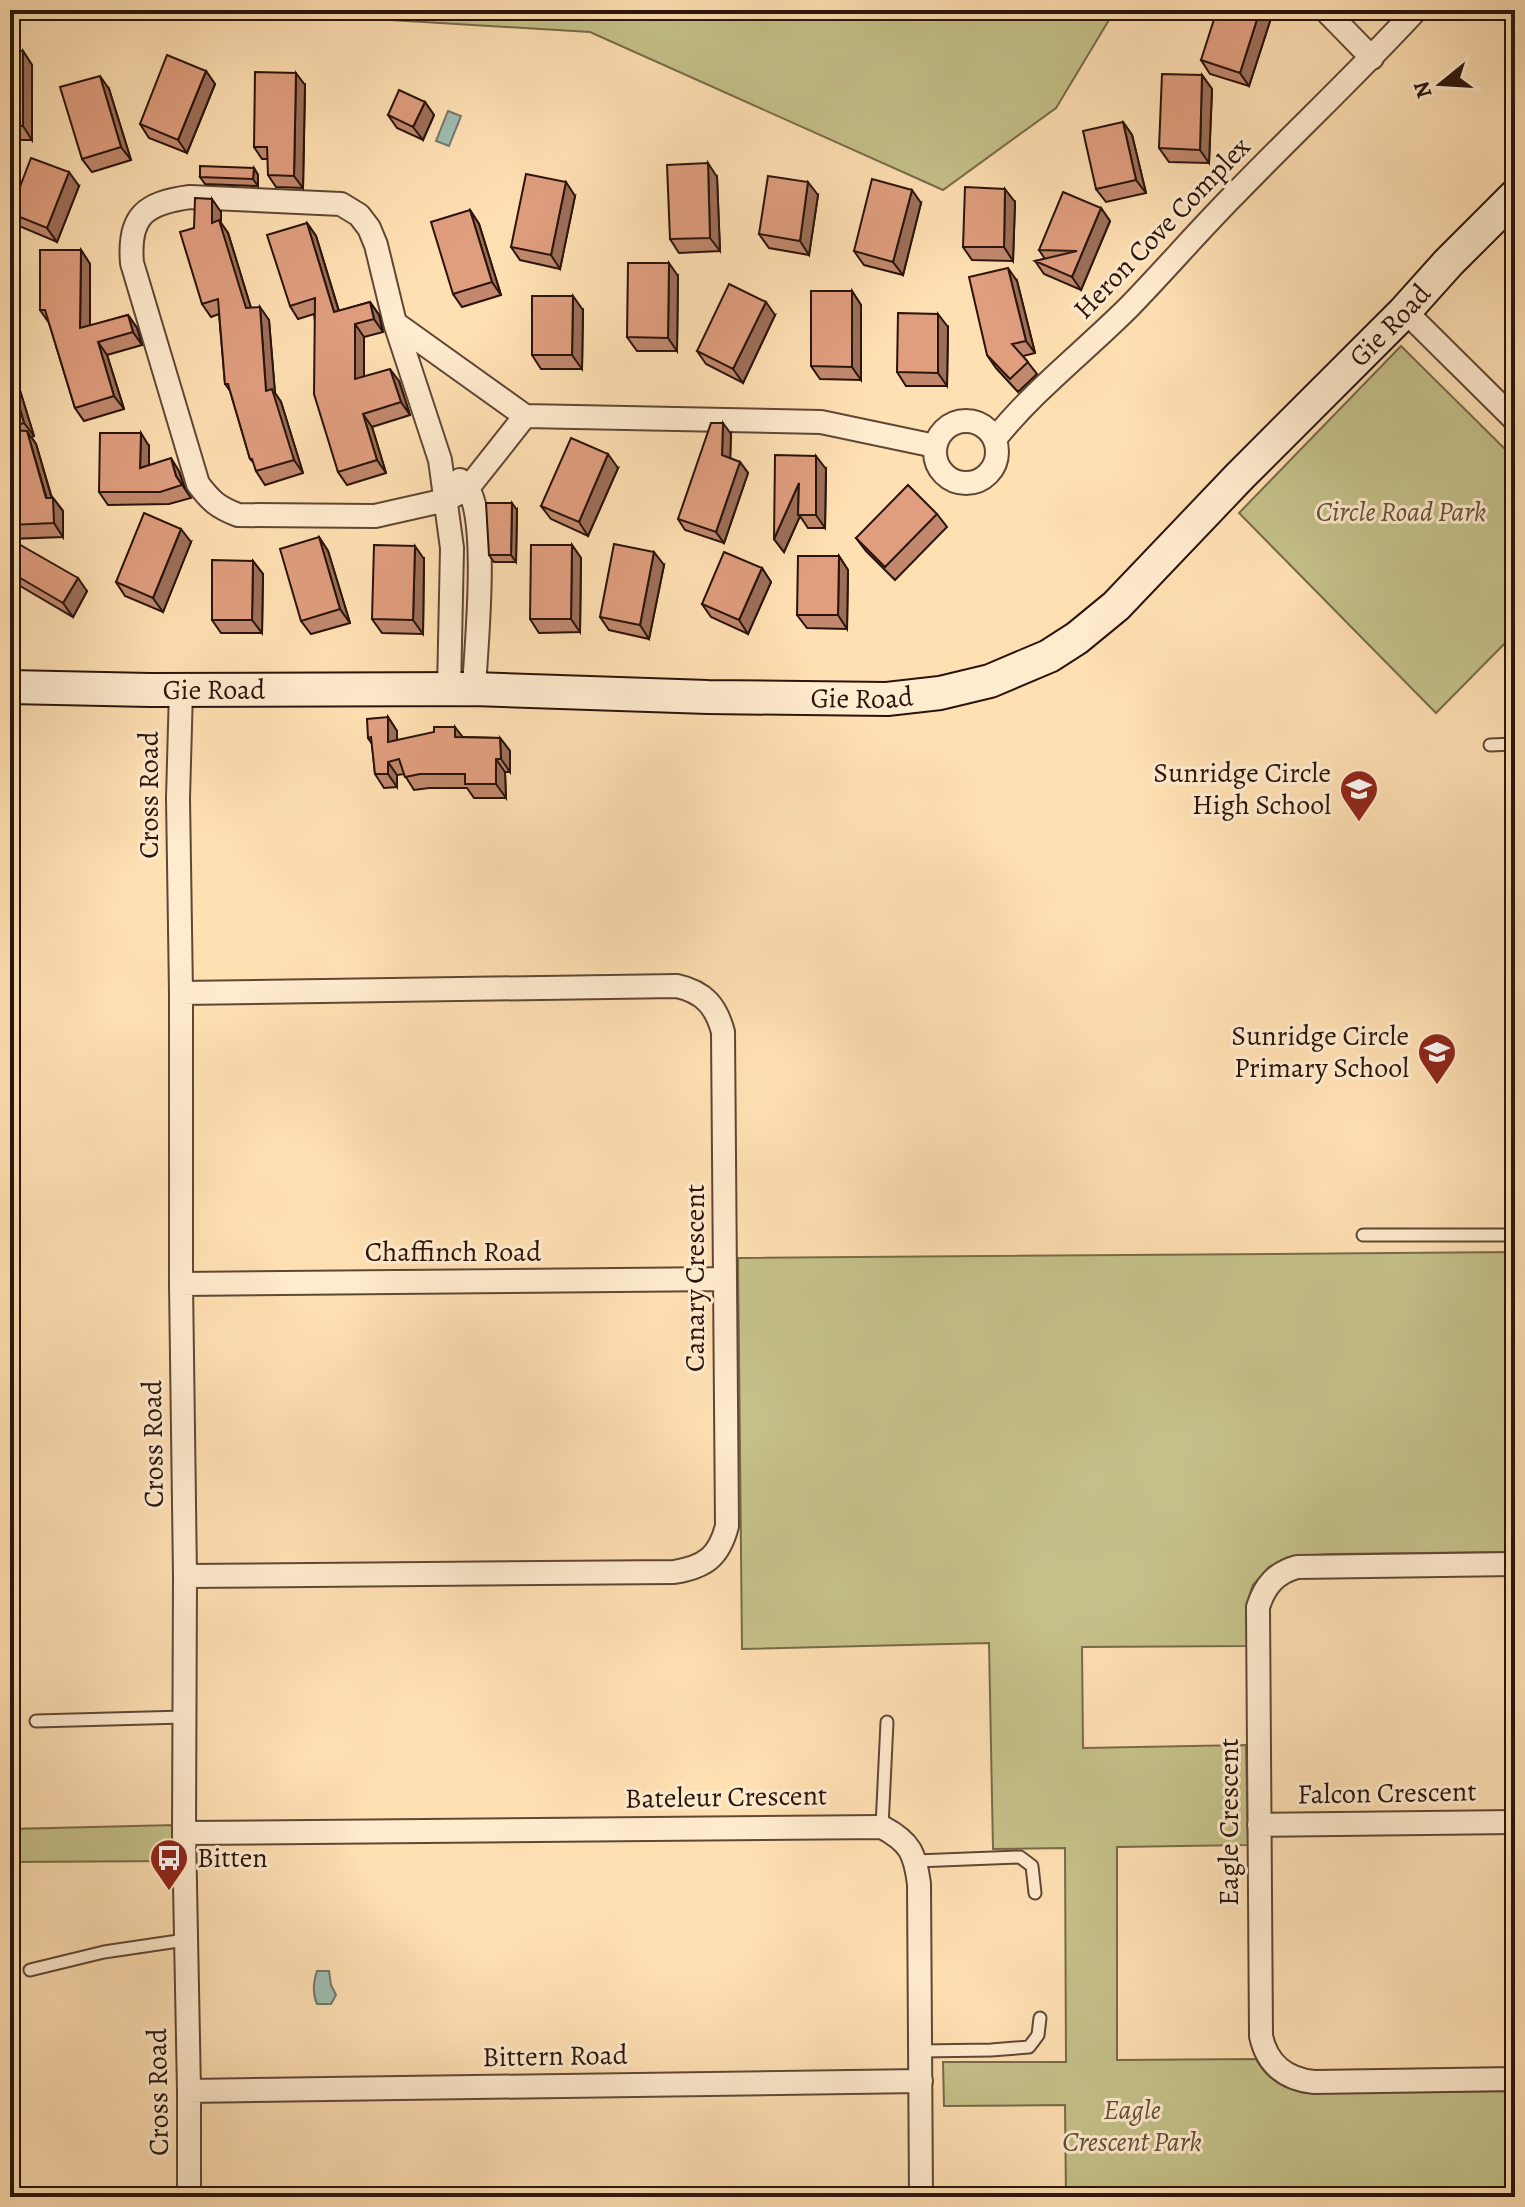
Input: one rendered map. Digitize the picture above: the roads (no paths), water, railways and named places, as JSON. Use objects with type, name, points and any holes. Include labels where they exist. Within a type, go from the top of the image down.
[{"type":"street","points":[[1325,10],[1372,58]]},
{"type":"street","name":"Heron Cove Complex","points":[[995,439],[1016,413],[1094,342],[1237,191],[1372,58],[1416,10]]},
{"type":"street","name":"Gie Road","points":[[10,687],[462,689],[887,699],[956,690],[1005,676],[1049,656],[1116,606],[1515,196]]},
{"type":"street","points":[[462,689],[452,548],[446,500],[440,460],[395,323],[369,228],[359,215],[341,204],[190,197],[166,200],[150,207],[133,231],[132,263],[198,484],[222,509],[238,515],[375,516],[446,500],[468,488],[525,416]]},
{"type":"street","points":[[1405,311],[1515,420]]},
{"type":"street","points":[[395,323],[525,416],[821,422],[935,446]]},
{"type":"street","points":[[957,421],[980,423],[995,439],[997,460],[985,478],[965,483],[954,481],[938,467],[935,446],[939,435],[957,421]]},
{"type":"street","points":[[440,460],[468,488],[476,510],[479,558],[462,689]]},
{"type":"street","name":"Cross Road","points":[[181,690],[178,798],[189,2197]]},
{"type":"street","name":"Canary Crescent","points":[[181,993],[677,986],[700,993],[719,1015],[723,1032],[727,1526],[722,1542],[707,1561],[697,1567],[674,1572],[185,1576]]},
{"type":"street","name":"Chaffinch Road","points":[[181,1284],[725,1279]]},
{"type":"street","name":"Eagle Crescent","points":[[1515,1564],[1308,1566],[1287,1570],[1268,1584],[1258,1607],[1261,2036],[1270,2060],[1289,2076],[1314,2082],[1515,2079]]},
{"type":"street","name":"Falcon Crescent","points":[[1259,1825],[1515,1822]]},
{"type":"street","points":[[882,1827],[908,1845],[916,1861],[919,1884],[921,2197]]},
{"type":"street","name":"Bateleur Crescent","points":[[184,1833],[882,1827]]},
{"type":"street","name":"Bittern Road","points":[[189,2091],[921,2081]]},
{"type":"lane","points":[[1490,745],[1515,744]]},
{"type":"lane","points":[[1363,1235],[1515,1235]]},
{"type":"lane","points":[[36,1721],[184,1717]]},
{"type":"lane","points":[[882,1827],[887,1722]]},
{"type":"lane","points":[[916,1861],[1020,1857],[1032,1866],[1035,1893]]},
{"type":"lane","points":[[30,1970],[104,1952],[185,1940]]},
{"type":"lane","points":[[920,2051],[1029,2047],[1038,2035],[1040,2018]]},
{"type":"place","name":"Sunridge Circle High School","points":[[1359,823]]},
{"type":"place","name":"Sunridge Circle Primary School","points":[[1437,1086]]},
{"type":"place","name":"Bitten","points":[[169,1892]]},
{"type":"park label","name":"Circle Road Park","points":[[1401,512]]},
{"type":"park label","name":"Eagle Crescent Park","points":[[1132,2126]]}]
